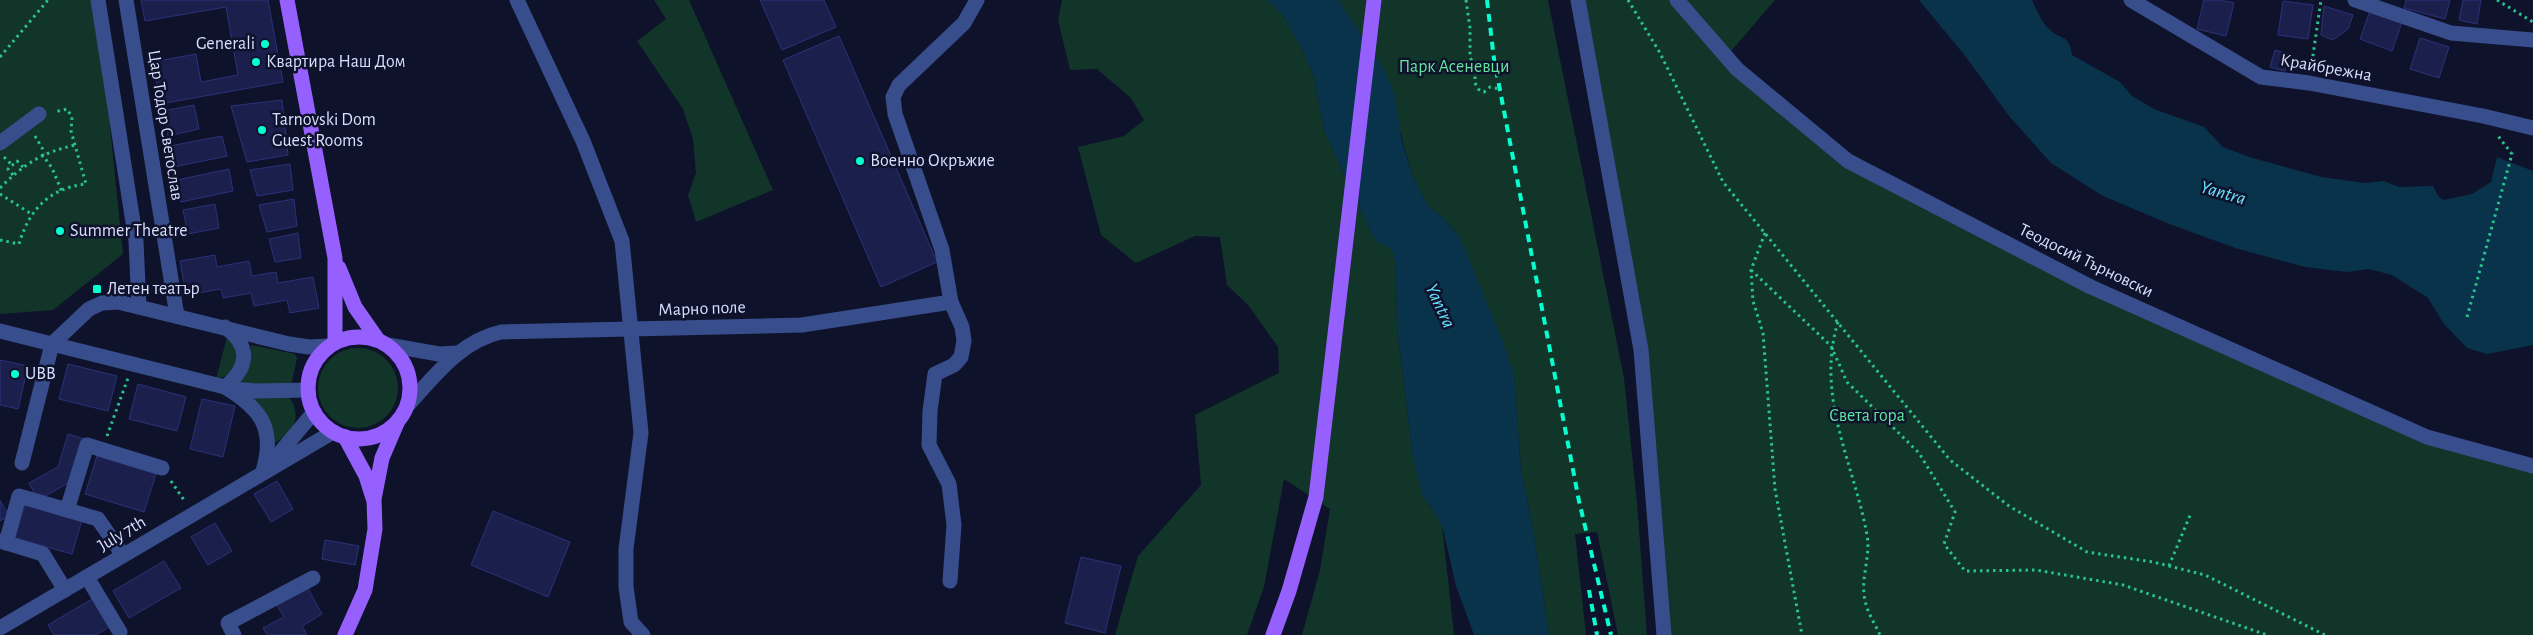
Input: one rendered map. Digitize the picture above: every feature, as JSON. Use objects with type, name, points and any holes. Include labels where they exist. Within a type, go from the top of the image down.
[{"type":"main road","points":[[287,0],[334,258],[332,344]]},
{"type":"main road","points":[[1273,635],[1289,591],[1316,497],[1374,0]]},
{"type":"main road","points":[[334,258],[355,307],[383,342],[399,354],[409,375],[410,390],[407,406],[397,422],[382,458],[374,499],[374,529],[370,566],[364,590],[345,635]]},
{"type":"main road","points":[[374,499],[366,476],[339,434],[314,412],[308,390],[313,365],[332,344],[349,338],[364,336],[383,342]]},
{"type":"main road","points":[[339,434],[359,439],[373,437],[386,431],[397,422]]},
{"type":"street","points":[[98,0],[136,241],[139,307]]},
{"type":"street","name":"Цар Тодор Светослав","points":[[126,0],[177,316]]},
{"type":"street","points":[[517,0],[583,141],[622,241],[641,433],[626,549],[626,587],[631,622],[643,635]]},
{"type":"street","points":[[950,581],[954,525],[949,484],[929,445],[930,411],[935,374],[954,365],[961,356],[964,341],[962,326],[951,302],[942,250],[894,114],[893,97],[899,85],[964,23],[978,0]]},
{"type":"street","points":[[1578,0],[1641,350],[1664,635]]},
{"type":"street","name":"Теодосий Търновски","points":[[1677,0],[1737,69],[1848,161],[2092,286],[2418,433],[2533,466]]},
{"type":"street","name":"Крайбрежна","points":[[2131,0],[2261,77],[2310,83],[2483,116],[2533,128]]},
{"type":"street","points":[[2355,0],[2451,33],[2533,40]]},
{"type":"street","points":[[0,143],[39,114]]},
{"type":"street","points":[[22,463],[52,344],[89,309],[102,304],[118,302],[224,326],[289,344],[309,347],[332,344]]},
{"type":"street","name":"Марно поле","points":[[407,406],[457,353],[480,338],[500,332],[802,325],[951,302]]},
{"type":"street","points":[[224,326],[241,343],[244,359],[238,375],[225,387]]},
{"type":"street","points":[[0,331],[225,387],[255,391],[308,390]]},
{"type":"street","points":[[383,342],[439,354],[457,353]]},
{"type":"street","points":[[225,387],[247,400],[260,415],[267,444],[263,471]]},
{"type":"street","points":[[263,471],[314,412]]},
{"type":"street","name":"July 7th","points":[[0,628],[263,471],[339,434]]},
{"type":"street","points":[[67,510],[86,445],[162,468]]},
{"type":"street","points":[[65,590],[42,554],[3,542],[19,496],[98,519],[123,555]]},
{"type":"street","points":[[87,577],[120,632]]},
{"type":"street","points":[[234,635],[228,623],[313,578]]},
{"type":"street","points":[[0,618],[43,603]]},
{"type":"path","points":[[0,57],[48,0]]},
{"type":"path","points":[[1466,0],[1470,28],[1470,57],[1476,72],[1475,83],[1478,89],[1484,92],[1490,87],[1500,90]]},
{"type":"path","points":[[1628,0],[1660,53],[1723,182],[1950,460],[2009,506],[2087,552],[2206,574],[2324,635]]},
{"type":"path","points":[[2310,83],[2320,0]]},
{"type":"path","points":[[2497,0],[2533,22]]},
{"type":"path","points":[[0,240],[19,244],[32,215],[62,191],[86,184],[74,145],[72,125]]},
{"type":"path","points":[[0,188],[13,175],[42,154],[74,145]]},
{"type":"path","points":[[42,154],[52,168],[62,191]]},
{"type":"path","points":[[2466,317],[2512,154]]},
{"type":"path","points":[[13,175],[8,170],[16,161],[23,167]]},
{"type":"path","points":[[0,194],[32,215]]},
{"type":"path","points":[[1765,234],[1751,270],[1753,301],[1763,333],[1775,489],[1802,635]]},
{"type":"path","points":[[1751,270],[1831,346],[1846,382],[1919,453],[1955,512],[1944,544],[1965,571],[2036,570],[2122,585],[2267,635]]},
{"type":"path","points":[[1838,322],[1831,346],[1832,395],[1844,454],[1868,537],[1864,599],[1880,635]]},
{"type":"path","points":[[102,450],[133,364]]},
{"type":"path","points":[[162,468],[193,513]]},
{"type":"path","points":[[2170,566],[2192,513]]},
{"type":"green space","points":[[0,0],[97,0],[123,254],[53,310],[0,314]]},
{"type":"green space","points":[[654,0],[689,0],[773,190],[696,222],[688,195],[696,173],[693,139],[683,109],[637,41],[666,19]]},
{"type":"green space","points":[[1062,0],[1267,0],[1282,14],[1300,45],[1314,77],[1325,133],[1372,234],[1378,243],[1387,246],[1393,252],[1396,267],[1397,327],[1413,458],[1429,506],[1437,514],[1442,525],[1454,635],[1302,635],[1320,570],[1330,509],[1284,479],[1264,587],[1247,635],[1115,635],[1138,556],[1201,485],[1195,415],[1279,373],[1278,347],[1248,305],[1227,285],[1220,237],[1195,236],[1136,263],[1101,235],[1078,147],[1124,136],[1144,120],[1131,98],[1097,69],[1070,70],[1058,20]]},
{"type":"green space","name":"Парк Асеневци","points":[[1338,0],[1548,0],[1624,378],[1637,503],[1647,635],[1618,635],[1597,532],[1575,534],[1586,635],[1549,635],[1534,536],[1521,470],[1514,375],[1459,236],[1444,219],[1428,206],[1412,175],[1383,68]]},
{"type":"green space","name":"Света гора","points":[[1578,0],[1775,0],[1726,57],[1848,161],[2091,287],[2427,437],[2533,466],[2533,635],[1664,635],[1641,350]]},
{"type":"green space","points":[[227,337],[232,341],[239,360],[229,375],[216,379]]},
{"type":"green space","points":[[251,345],[295,354],[297,358],[292,382],[288,385],[248,386],[241,381],[250,364]]},
{"type":"green space","points":[[358,348],[373,351],[386,360],[395,373],[398,388],[395,403],[386,416],[373,425],[358,428],[343,425],[330,416],[321,403],[318,388],[321,373],[330,360],[343,351]]},
{"type":"green space","points":[[249,397],[290,398],[294,405],[295,418],[294,424],[287,435],[274,443]]},
{"type":"water","name":"Yantra","points":[[1267,0],[1338,0],[1383,68],[1394,93],[1401,137],[1412,175],[1428,206],[1444,219],[1459,236],[1502,339],[1514,375],[1521,470],[1534,536],[1549,635],[1474,635],[1456,586],[1442,525],[1422,494],[1413,458],[1397,327],[1396,267],[1393,252],[1387,246],[1378,243],[1372,234],[1325,133],[1314,77],[1300,45],[1282,14]]},
{"type":"water","name":"Yantra","points":[[1919,0],[2032,0],[2045,25],[2069,43],[2072,55],[2120,82],[2132,96],[2154,109],[2204,127],[2223,147],[2249,157],[2321,177],[2365,183],[2384,181],[2399,187],[2433,186],[2438,196],[2443,200],[2472,194],[2491,182],[2497,157],[2533,171],[2533,345],[2487,354],[2467,348],[2444,324],[2428,298],[2392,275],[2369,269],[2347,272],[2305,267],[2235,248],[2167,223],[2103,196],[2051,163],[2009,116],[1966,57]]},
{"type":"building","points":[[141,0],[268,0],[283,82],[160,104],[153,62],[196,54],[201,82],[238,75],[226,7],[145,21]]},
{"type":"building","points":[[760,0],[824,0],[836,27],[782,50]]},
{"type":"building","points":[[2204,0],[2220,0],[2234,3],[2226,36],[2197,29]]},
{"type":"building","points":[[2406,0],[2450,0],[2445,19],[2404,8]]},
{"type":"building","points":[[2463,0],[2481,0],[2477,24],[2459,20]]},
{"type":"building","points":[[2283,1],[2313,5],[2308,39],[2278,35]]},
{"type":"building","points":[[2324,6],[2353,15],[2348,29],[2333,40],[2321,35]]},
{"type":"building","points":[[2370,11],[2402,22],[2392,51],[2360,39]]},
{"type":"building","name":"Военно Окръжие","points":[[839,36],[937,262],[881,287],[783,60]]},
{"type":"building","points":[[2420,38],[2449,47],[2439,78],[2410,69]]},
{"type":"building","points":[[2275,50],[2289,54],[2285,71],[2270,67]]},
{"type":"building","name":"Tarnovski Dom Guest Rooms","points":[[282,100],[288,155],[247,162],[231,106]]},
{"type":"building","points":[[194,105],[199,129],[168,136],[163,111]]},
{"type":"building","points":[[222,136],[227,156],[174,167],[170,146]]},
{"type":"building","points":[[290,164],[293,190],[257,196],[250,170]]},
{"type":"building","points":[[229,169],[233,191],[181,202],[177,180]]},
{"type":"building","points":[[294,199],[297,226],[267,232],[259,205]]},
{"type":"building","points":[[215,204],[219,228],[188,234],[183,210]]},
{"type":"building","points":[[298,233],[301,258],[275,262],[269,239]]},
{"type":"building","points":[[215,255],[217,267],[249,261],[252,276],[276,272],[278,283],[313,277],[319,308],[290,313],[287,300],[254,306],[251,293],[223,298],[221,289],[186,295],[180,261]]},
{"type":"building","points":[[0,360],[28,366],[18,409],[0,405]]},
{"type":"building","points":[[68,364],[117,376],[108,411],[59,399]]},
{"type":"building","points":[[138,384],[186,397],[177,431],[129,419]]},
{"type":"building","points":[[202,399],[235,406],[223,457],[190,449]]},
{"type":"building","points":[[68,434],[84,439],[72,481],[38,500],[29,483],[58,467]]},
{"type":"building","points":[[97,456],[156,474],[144,512],[85,494]]},
{"type":"building","points":[[277,481],[293,509],[271,522],[254,494]]},
{"type":"building","points":[[0,500],[9,516],[0,521]]},
{"type":"building","points":[[25,504],[82,520],[72,554],[15,538]]},
{"type":"building","points":[[493,511],[570,542],[548,597],[471,565]]},
{"type":"building","points":[[215,523],[232,551],[208,565],[191,537]]},
{"type":"building","points":[[325,540],[359,546],[355,565],[322,559]]},
{"type":"building","points":[[1081,557],[1121,566],[1105,633],[1065,623]]},
{"type":"building","points":[[164,561],[181,588],[129,618],[113,591]]},
{"type":"building","points":[[306,585],[322,614],[302,626],[307,635],[267,635],[263,628],[284,617],[275,602]]},
{"type":"building","points":[[92,599],[109,627],[96,635],[54,635],[48,625]]},
{"type":"railway","points":[[1487,0],[1494,59],[1579,501],[1611,635]]},
{"type":"railway","points":[[1589,590],[1597,635]]},
{"type":"place","name":"Generali","points":[[265,44]]},
{"type":"place","name":"Квартира Наш Дом","points":[[256,62]]},
{"type":"place","name":"Tarnovski Dom Guest Rooms","points":[[262,130]]},
{"type":"place","name":"Военно Окръжие","points":[[860,161]]},
{"type":"place","name":"Summer Theatre","points":[[60,231]]},
{"type":"place","name":"Летен театър","points":[[97,289]]},
{"type":"place","name":"UBB","points":[[15,374]]}]
